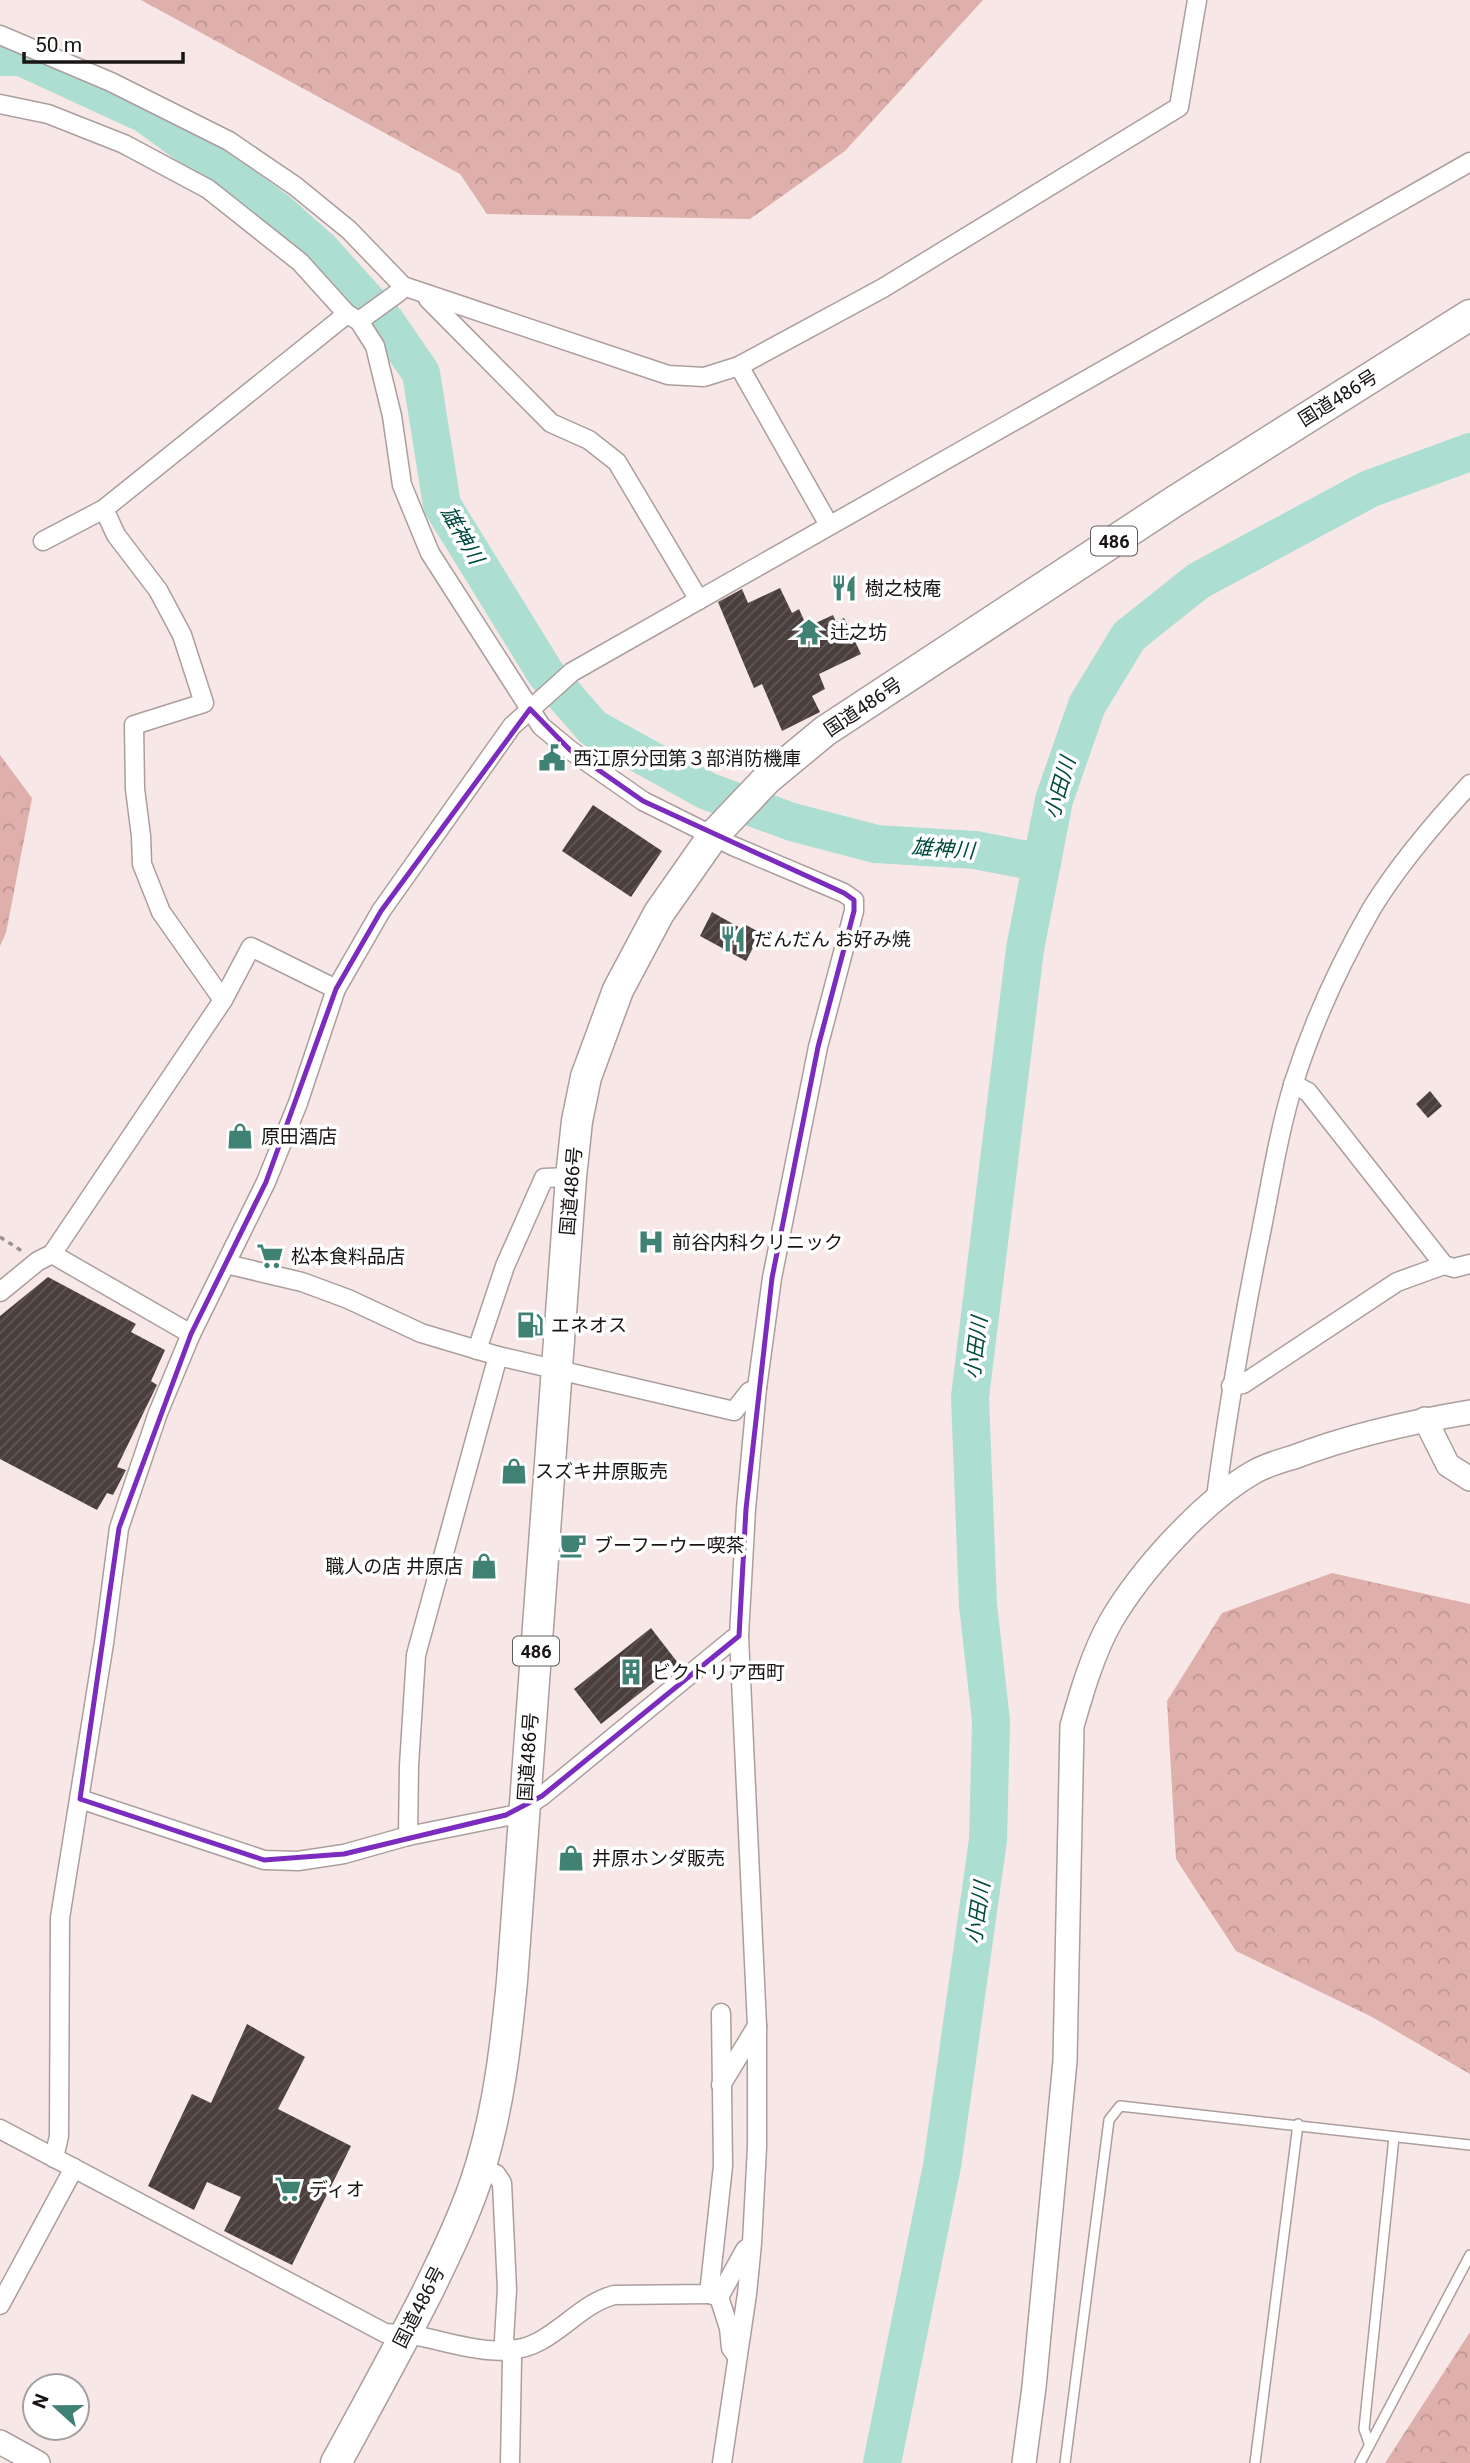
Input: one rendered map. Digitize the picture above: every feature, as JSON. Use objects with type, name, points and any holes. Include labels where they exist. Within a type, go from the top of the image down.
[{"type":"highway","name":"国道486号","points":[[336,2463],[406,2335],[451,2245],[481,2168],[495,2114],[506,2048],[577,1121],[586,1077],[618,990],[659,913],[716,832],[767,779],[836,724],[1175,501],[1470,315]]},
{"type":"street","points":[[0,35],[111,82],[229,141],[295,186],[349,230],[401,289],[668,375],[704,377],[739,366],[883,288],[1179,107],[1197,0]]},
{"type":"street","points":[[0,104],[48,114],[124,144],[208,189],[300,262],[358,316],[375,346],[392,416],[402,485],[430,553],[533,706],[541,726],[643,802],[716,832],[854,900],[854,911],[818,1046],[772,1278],[757,1388],[746,1509],[739,1636],[757,2026],[757,2147],[752,2243],[739,2359],[722,2463]]},
{"type":"street","points":[[54,2158],[59,2136],[60,1918],[119,1528],[158,1413],[191,1334],[266,1182],[298,1103],[336,989],[381,911],[512,726],[572,672],[1470,162]]},
{"type":"street","points":[[43,541],[104,509],[358,316],[401,289]]},
{"type":"street","points":[[424,295],[551,423],[589,440],[617,461],[699,600]]},
{"type":"street","points":[[739,366],[829,525]]},
{"type":"street","points":[[104,509],[116,535],[158,590],[182,635],[204,703],[134,725],[135,789],[142,864],[162,912],[223,1000]]},
{"type":"street","points":[[1216,1497],[1231,1386],[1278,1149],[1293,1084],[1307,1043],[1373,907],[1402,865],[1470,783]]},
{"type":"street","points":[[0,1292],[45,1258],[223,1000],[251,947],[336,989]]},
{"type":"street","points":[[1293,1084],[1308,1092],[1444,1265],[1454,1268],[1470,1264]]},
{"type":"street","points":[[477,1350],[505,1266],[544,1178],[571,1177]]},
{"type":"street","points":[[45,1258],[191,1334]]},
{"type":"street","points":[[226,1264],[302,1282],[348,1299],[421,1333],[498,1356],[734,1411],[749,1392],[757,1388]]},
{"type":"street","points":[[1231,1386],[1243,1384],[1396,1282],[1444,1265]]},
{"type":"street","points":[[408,1836],[416,1655],[498,1356]]},
{"type":"street","points":[[1024,2463],[1034,2387],[1065,2061],[1072,1726],[1084,1683],[1111,1622],[1140,1578],[1216,1497],[1256,1471],[1329,1444],[1425,1419],[1470,1412]]},
{"type":"street","points":[[1425,1419],[1448,1465],[1470,1479]]},
{"type":"street","points":[[80,1799],[264,1860],[298,1861],[344,1854],[408,1836],[513,1815],[542,1796],[722,1647],[739,1636]]},
{"type":"street","points":[[721,2013],[723,2166],[714,2295],[729,2328],[731,2348],[739,2359]]},
{"type":"street","points":[[721,2085],[757,2026]]},
{"type":"street","points":[[0,2129],[385,2333],[424,2337],[449,2345],[508,2350],[540,2342],[599,2299],[614,2295],[714,2295]]},
{"type":"street","points":[[0,2305],[74,2168]]},
{"type":"street","points":[[481,2168],[496,2174],[502,2183],[507,2289],[504,2340],[512,2360],[510,2463]]},
{"type":"street","points":[[714,2295],[752,2243]]},
{"type":"street","points":[[0,2442],[38,2463]]},
{"type":"lane","points":[[1065,2463],[1109,2120],[1120,2106],[1470,2145]]},
{"type":"lane","points":[[1255,2463],[1298,2124]]},
{"type":"lane","points":[[1369,2443],[1364,2429],[1394,2137]]},
{"type":"lane","points":[[1360,2463],[1470,2255]]},
{"type":"path","points":[[0,1237],[45,1258]]},
{"type":"highlighted area","points":[[530,709],[570,750],[643,801],[844,893],[854,900],[854,911],[818,1047],[772,1278],[746,1509],[739,1636],[542,1796],[506,1815],[344,1854],[264,1860],[80,1799],[119,1528],[191,1334],[266,1182],[336,989],[381,911]]},
{"type":"green space","points":[[141,0],[983,0],[845,151],[750,219],[487,214],[460,174]]},
{"type":"green space","points":[[0,755],[32,798],[6,933],[0,946]]},
{"type":"green space","points":[[1332,1573],[1470,1604],[1470,2074],[1372,2017],[1236,1951],[1176,1859],[1167,1701],[1222,1613]]},
{"type":"green space","points":[[1470,2332],[1470,2463],[1385,2463]]},
{"type":"building","points":[[780,588],[792,613],[799,609],[807,627],[833,615],[836,622],[844,618],[861,654],[819,674],[825,689],[812,696],[820,712],[782,731],[762,684],[754,688],[718,602],[742,589],[748,603]]},
{"type":"building","points":[[593,805],[662,851],[631,897],[562,851]]},
{"type":"building","points":[[712,912],[742,929],[744,924],[761,933],[746,961],[700,936]]},
{"type":"building","points":[[1430,1091],[1442,1106],[1428,1118],[1416,1104]]},
{"type":"building","points":[[48,1277],[136,1324],[131,1332],[165,1350],[151,1381],[157,1385],[117,1467],[126,1470],[113,1495],[107,1493],[97,1510],[0,1459],[0,1316]]},
{"type":"building","name":"ビクトリア西町","points":[[651,1628],[678,1663],[601,1724],[574,1689]]},
{"type":"building","points":[[247,2024],[305,2057],[278,2109],[351,2146],[292,2265],[224,2231],[241,2197],[207,2182],[194,2210],[148,2186],[192,2094],[211,2103]]},
{"type":"waterway","name":"雄神川","points":[[0,57],[21,57],[145,114],[276,210],[321,250],[386,322],[421,373],[442,505],[546,674],[593,728],[707,791],[792,822],[876,844],[975,850],[1042,863]]},
{"type":"waterway","name":"小田川","points":[[882,2463],[942,2166],[988,1840],[991,1721],[978,1605],[970,1397],[1025,949],[1054,800],[1087,705],[1129,636],[1198,581],[1369,489],[1470,452]]},
{"type":"place","name":"樹之枝庵","points":[[844,588]]},
{"type":"place","name":"辻之坊","points":[[809,632]]},
{"type":"place","name":"西江原分団第３部消防機庫","points":[[552,758]]},
{"type":"place","name":"だんだん お好み焼","points":[[733,939]]},
{"type":"place","name":"原田酒店","points":[[240,1136]]},
{"type":"place","name":"前谷内科クリニック","points":[[651,1242]]},
{"type":"place","name":"松本食料品店","points":[[270,1256]]},
{"type":"place","name":"エネオス","points":[[530,1325]]},
{"type":"place","name":"スズキ井原販売","points":[[514,1471]]},
{"type":"place","name":"ブーフーウー喫茶","points":[[573,1545]]},
{"type":"place","name":"職人の店 井原店","points":[[484,1566]]},
{"type":"place","name":"ビクトリア西町","points":[[631,1672]]},
{"type":"place","name":"井原ホンダ販売","points":[[571,1858]]},
{"type":"place","name":"ディオ","points":[[288,2189]]}]
